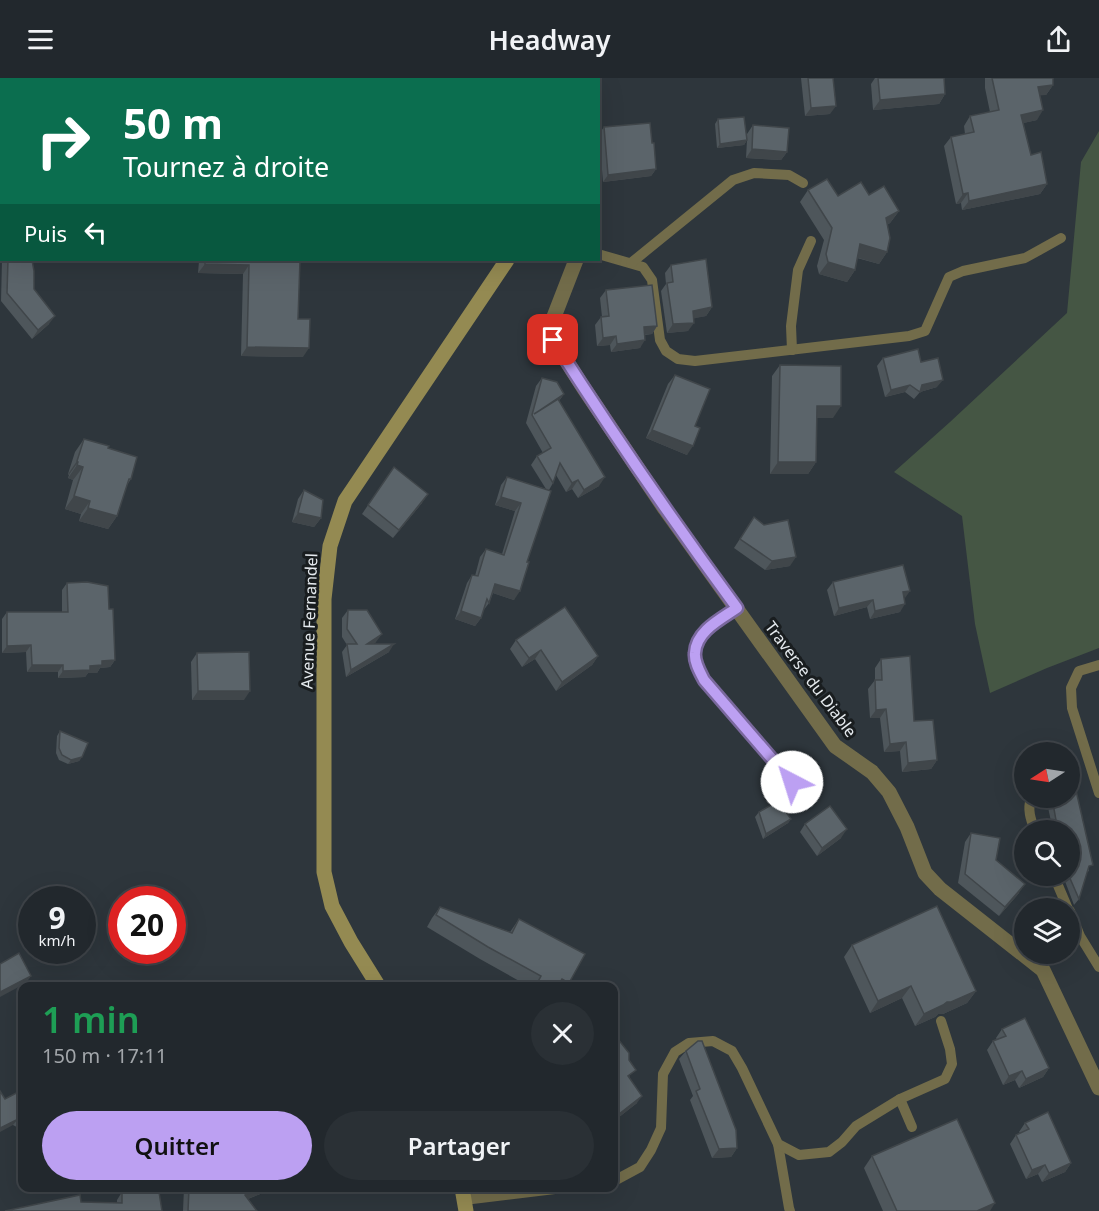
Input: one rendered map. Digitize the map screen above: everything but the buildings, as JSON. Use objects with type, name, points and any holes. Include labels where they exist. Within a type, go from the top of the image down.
[{"type":"main road","name":"Avenue Fernandel","points":[[376,982],[332,906],[324,872],[324,599],[330,546],[345,501],[506,261]]},
{"type":"street","name":"Traverse du Diable","points":[[576,261],[550,327],[553,340],[665,509],[835,746],[872,772],[889,792],[907,827],[925,873],[940,889],[1043,970],[1099,1088]]},
{"type":"lane","points":[[631,263],[733,180],[754,172],[789,175],[803,183]]},
{"type":"lane","points":[[600,255],[643,267],[652,280],[660,340],[666,351],[678,359],[695,361],[909,336],[925,331],[949,277],[963,271],[1025,258],[1061,238]]},
{"type":"lane","points":[[792,350],[791,326],[798,270],[811,241]]},
{"type":"lane","points":[[737,608],[707,629],[697,643],[694,654],[697,667],[704,680],[792,782],[800,796]]},
{"type":"lane","points":[[1099,665],[1080,671],[1071,688],[1072,708],[1099,793]]},
{"type":"lane","points":[[1080,936],[1099,967]]},
{"type":"lane","points":[[778,1144],[799,1155],[829,1152],[842,1142],[856,1126],[900,1099],[945,1079],[952,1064],[941,1021]]},
{"type":"lane","points":[[618,1179],[639,1167],[651,1150],[661,1128],[663,1074],[675,1052],[689,1043],[712,1041],[732,1052],[778,1144],[790,1211]]},
{"type":"lane","points":[[900,1099],[912,1127]]},
{"type":"lane","points":[[464,1200],[530,1192]]},
{"type":"green space","points":[[1099,131],[1099,648],[990,693],[975,624],[962,516],[894,472],[1067,313],[1081,162]]},
{"type":"route","points":[[553,340],[665,509],[737,608],[707,629],[697,643],[694,654],[697,667],[704,680],[792,782]]}]
